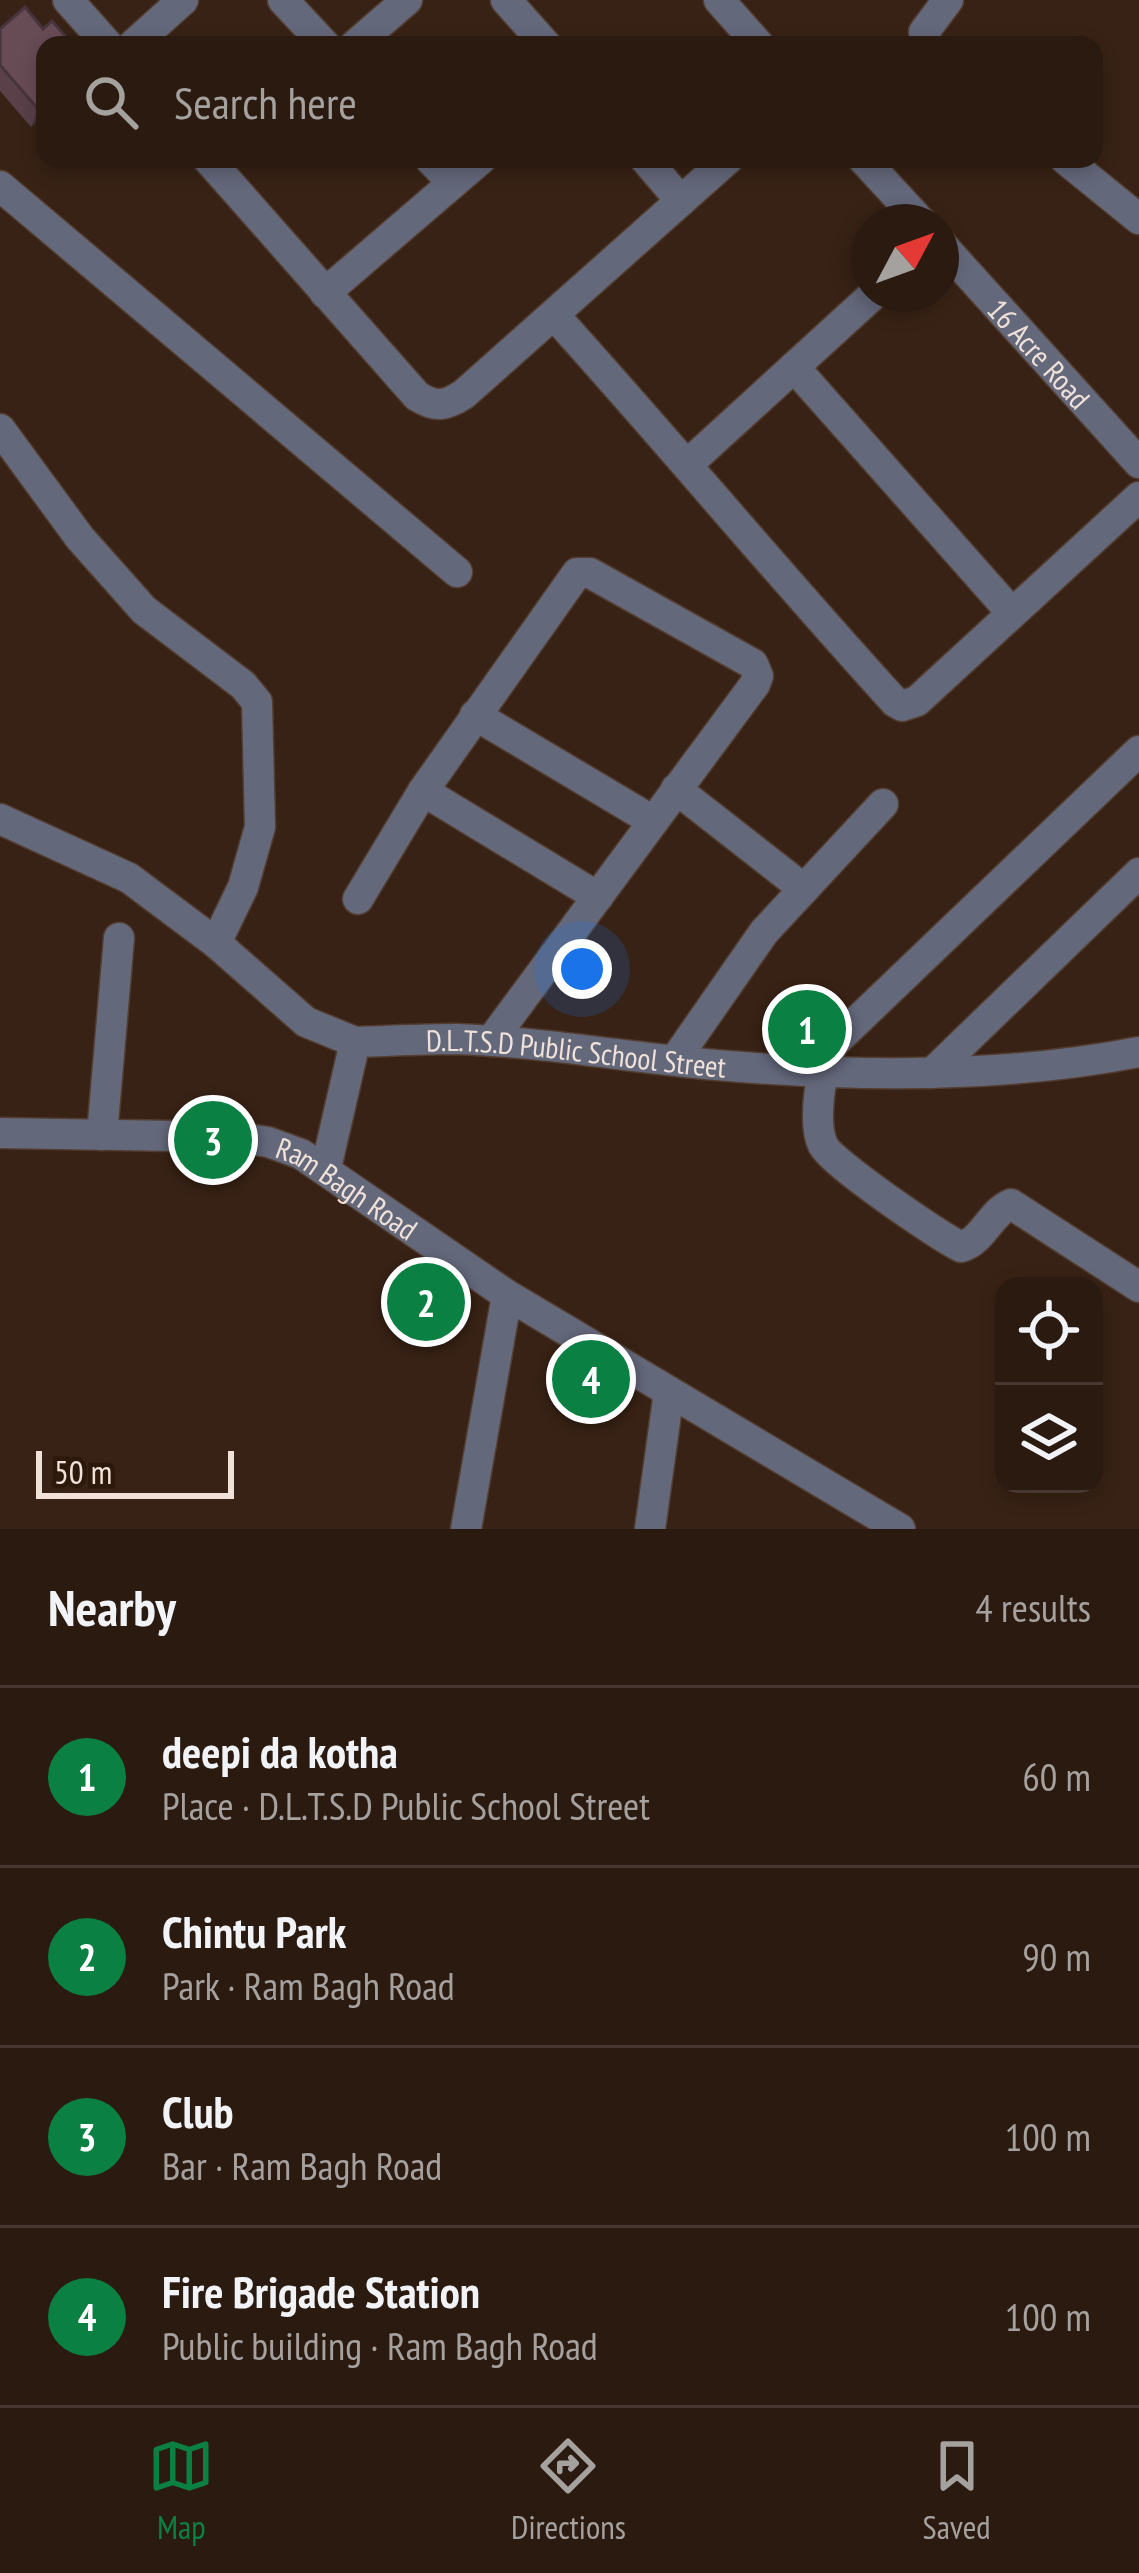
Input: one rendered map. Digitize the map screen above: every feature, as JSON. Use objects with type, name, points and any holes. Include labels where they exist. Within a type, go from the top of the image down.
[{"type":"street","points":[[68,0],[100,36]]},
{"type":"street","points":[[143,36],[183,0]]},
{"type":"street","points":[[283,0],[317,36]]},
{"type":"street","points":[[365,36],[407,0]]},
{"type":"street","points":[[506,0],[538,36]]},
{"type":"street","points":[[719,0],[751,36]]},
{"type":"street","points":[[925,36],[928,23],[948,0]]},
{"type":"street","points":[[216,168],[417,396],[432,406],[448,404],[464,394],[718,168]]},
{"type":"street","points":[[438,168],[453,184]]},
{"type":"street","points":[[325,293],[471,168]]},
{"type":"street","points":[[653,168],[681,201]]},
{"type":"street","points":[[871,168],[904,204]]},
{"type":"street","points":[[1077,168],[1139,219]]},
{"type":"street","points":[[0,186],[457,572]]},
{"type":"street","name":"16 Acre Road","points":[[959,263],[1136,452]]},
{"type":"street","points":[[688,464],[854,312]]},
{"type":"street","points":[[554,314],[804,603],[902,706],[917,701],[1139,497]]},
{"type":"street","points":[[794,367],[1012,613]]},
{"type":"street","points":[[0,429],[80,538],[144,610],[243,685],[257,702],[260,827],[243,886],[216,943]]},
{"type":"street","points":[[358,899],[423,790],[577,573],[590,573],[747,660],[757,670],[754,684],[491,1041]]},
{"type":"street","points":[[475,715],[653,821]]},
{"type":"street","points":[[1139,752],[834,1043],[822,1072],[819,1131],[825,1149],[952,1243],[968,1245],[1010,1204],[1139,1287]]},
{"type":"street","points":[[676,789],[804,889]]},
{"type":"street","points":[[423,790],[598,897]]},
{"type":"street","points":[[675,1060],[739,963],[883,804]]},
{"type":"street","points":[[0,819],[129,878],[216,943],[307,1022],[355,1042],[326,1168]]},
{"type":"street","points":[[932,1073],[1139,873]]},
{"type":"street","points":[[102,1135],[119,938]]},
{"type":"street","name":"D.L.T.S.D Public School Street","points":[[355,1042],[491,1041],[822,1072],[932,1073],[1139,1052]]},
{"type":"street","name":"Ram Bagh Road","points":[[0,1133],[268,1142],[326,1168],[508,1295],[866,1519],[900,1529]]},
{"type":"street","points":[[466,1529],[508,1295]]},
{"type":"street","points":[[650,1529],[669,1392]]},
{"type":"building","points":[[25,7],[43,29],[52,21],[65,36],[36,36],[36,107],[0,65],[0,29]]},
{"type":"building","points":[[810,1009],[821,1018],[810,1032],[797,1027]]},
{"type":"place","name":"deepi da kotha","points":[[807,1029]]},
{"type":"place","name":"Club","points":[[213,1140]]},
{"type":"place","name":"Chintu Park","points":[[426,1302]]},
{"type":"place","name":"Fire Brigade Station","points":[[591,1379]]}]
